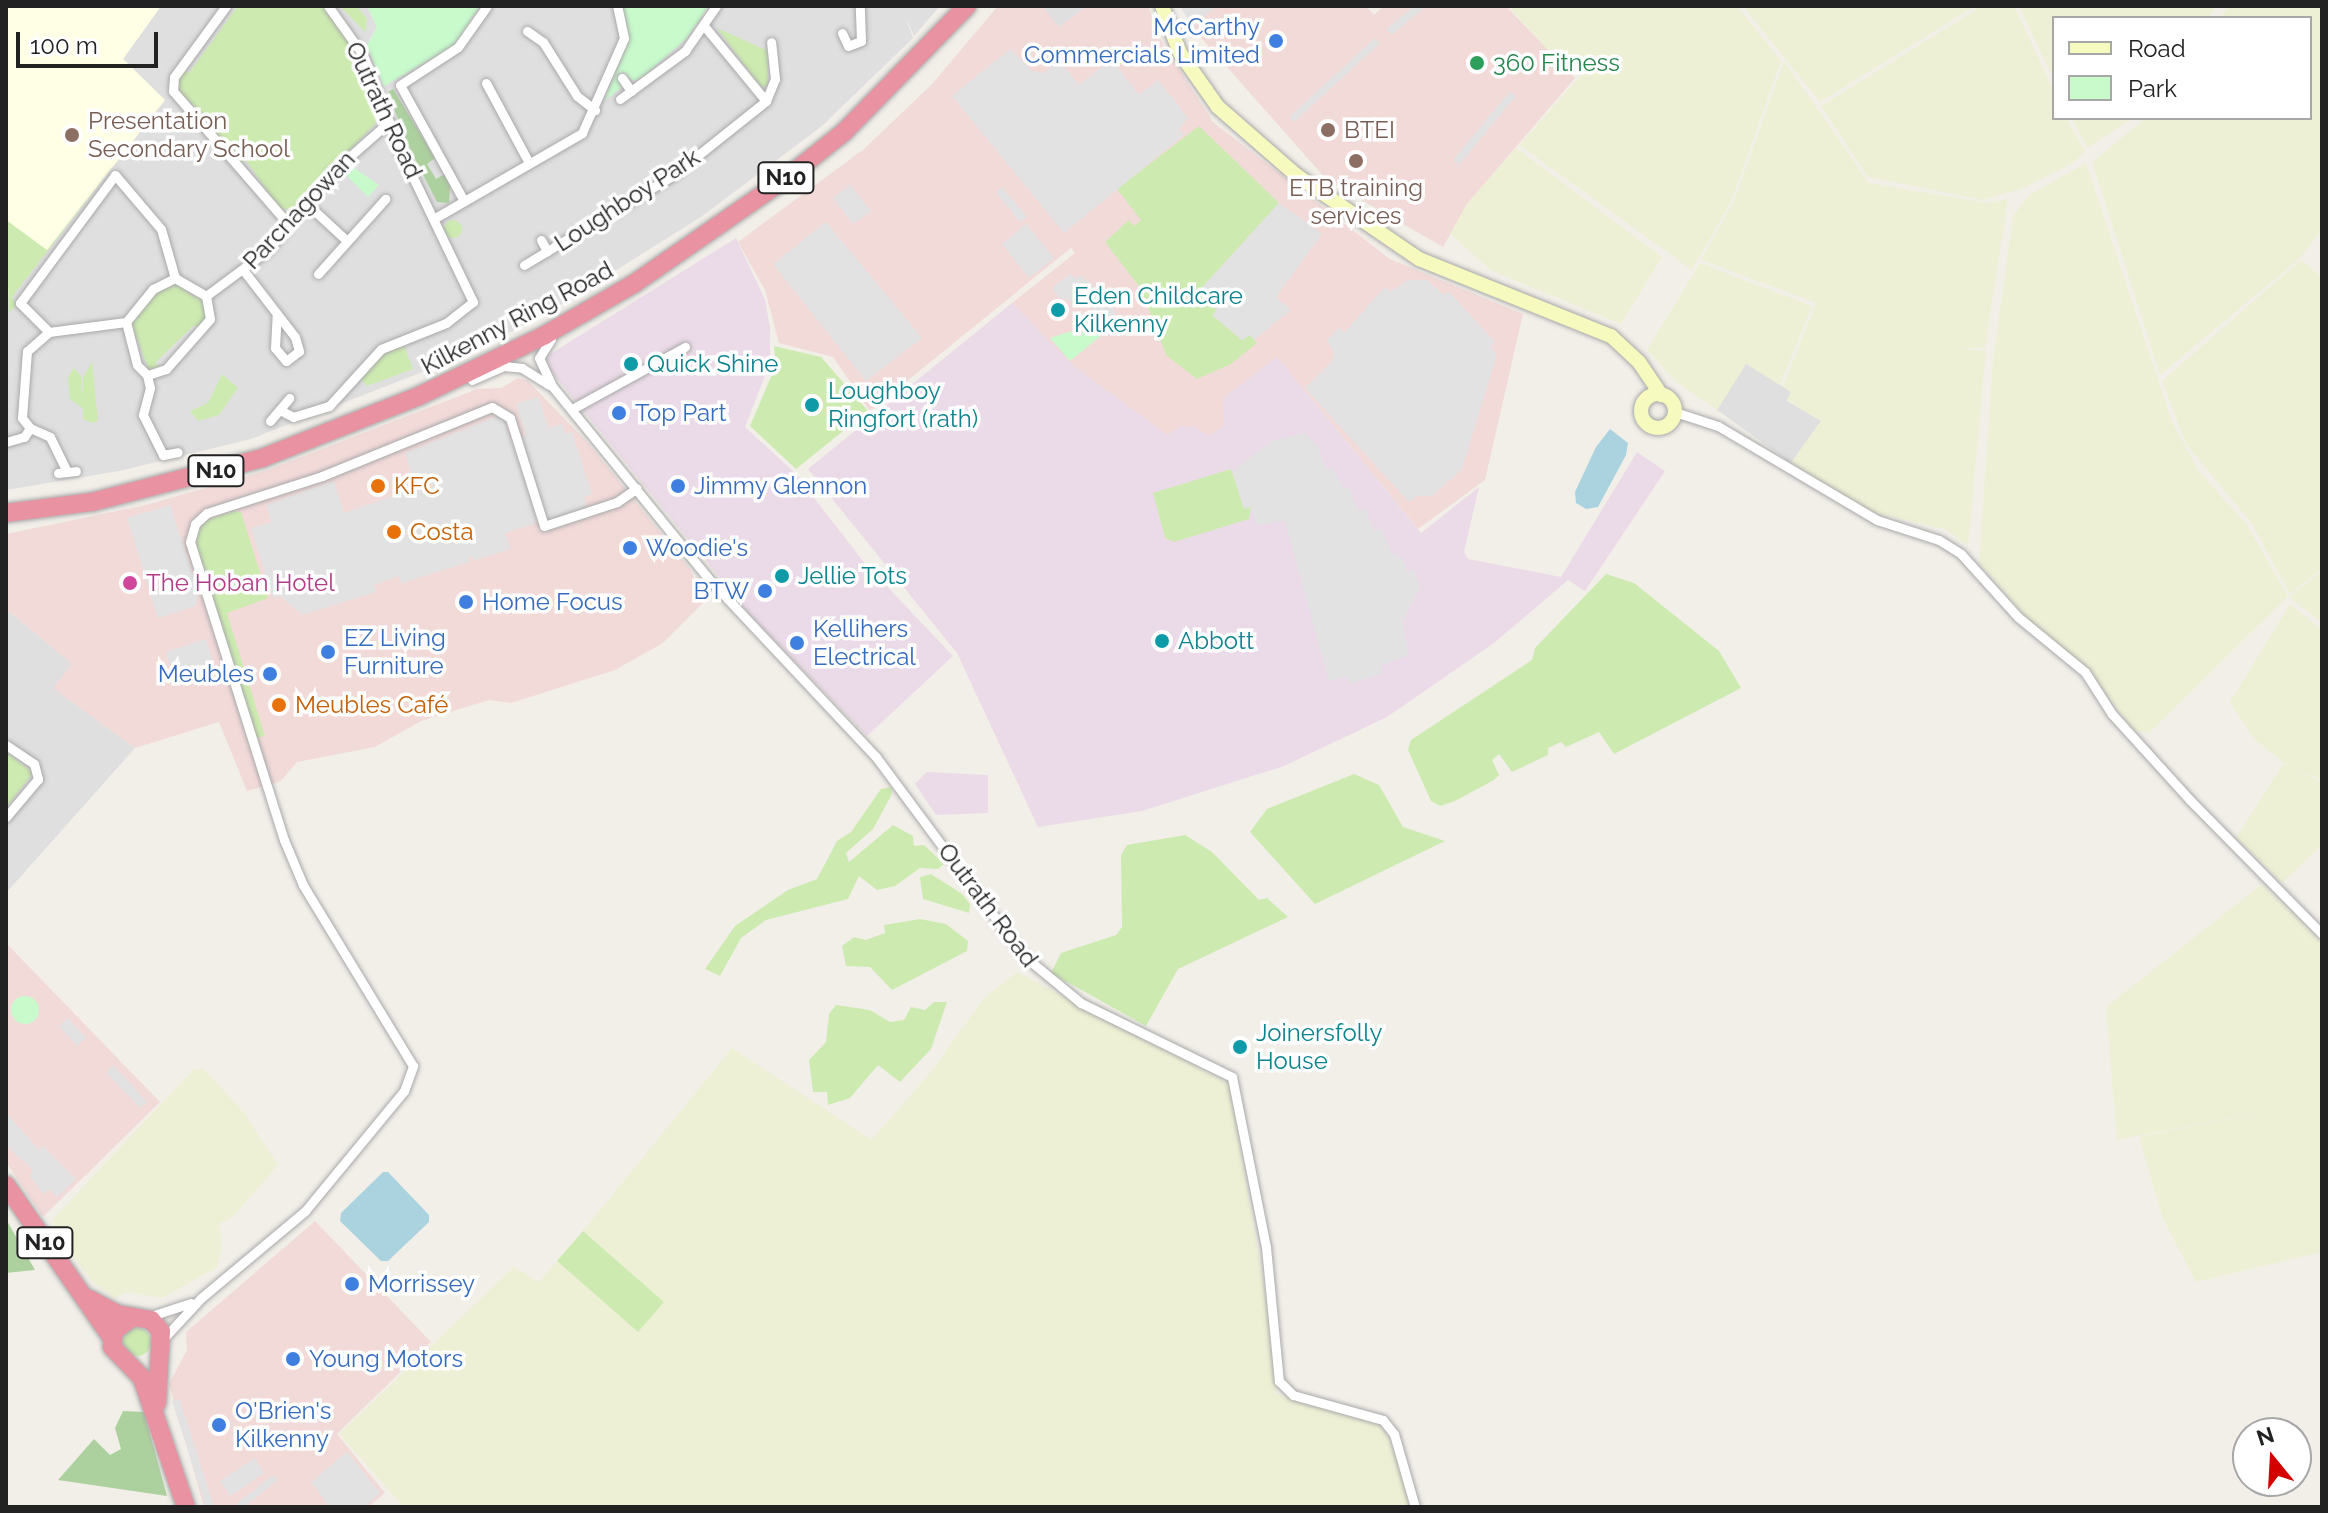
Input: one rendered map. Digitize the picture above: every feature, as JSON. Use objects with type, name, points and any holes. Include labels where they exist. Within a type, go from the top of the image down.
[{"type":"highway","name":"Kilkenny Ring Road","points":[[6,513],[175,483],[262,458],[417,397],[610,298],[844,132],[967,6]]},
{"type":"highway","name":"N10","points":[[6,1185],[87,1298],[112,1338],[115,1354],[142,1378],[157,1411],[186,1507]]},
{"type":"highway","points":[[87,1298],[156,1325],[161,1347],[148,1365],[127,1365]]},
{"type":"highway","points":[[112,1338],[119,1324],[138,1317]]},
{"type":"highway","name":"N10","points":[[157,1411],[161,1347]]},
{"type":"street","points":[[226,6],[174,77],[173,91],[289,225]]},
{"type":"street","name":"Outrath Road","points":[[280,410],[293,417],[329,406],[381,349],[446,323],[471,306],[473,297],[389,122],[363,55],[328,6]]},
{"type":"street","points":[[464,201],[400,91],[402,81],[458,47],[487,6]]},
{"type":"street","points":[[435,218],[582,133],[595,110],[624,38],[617,6]]},
{"type":"street","points":[[620,99],[662,71],[705,27],[716,6]]},
{"type":"street","points":[[842,33],[848,46],[861,41],[860,6]]},
{"type":"street","points":[[1162,6],[1180,53],[1218,107],[1296,175],[1419,259],[1611,336],[1649,374],[1656,396],[1675,412],[1718,426],[1877,520],[1939,540],[1961,554],[2018,617],[2085,672],[2112,714],[2190,800],[2322,934]]},
{"type":"street","points":[[705,27],[766,101],[775,79],[771,42]]},
{"type":"street","points":[[527,31],[543,42],[577,96],[595,110]]},
{"type":"street","points":[[622,78],[631,91]]},
{"type":"street","points":[[486,83],[529,163]]},
{"type":"street","name":"Loughboy Park","points":[[524,265],[672,176],[766,101]]},
{"type":"street","name":"Parcnagowan","points":[[206,296],[244,271],[289,225],[347,157],[389,122]]},
{"type":"street","points":[[49,332],[24,312],[22,297],[115,175],[161,229],[175,278],[206,296],[211,311],[203,333],[166,369],[147,375]]},
{"type":"street","points":[[318,274],[345,239],[385,199]]},
{"type":"street","points":[[306,203],[345,239]]},
{"type":"street","points":[[541,240],[547,251]]},
{"type":"street","points":[[244,271],[277,315]]},
{"type":"street","points":[[67,472],[50,437],[30,428],[22,418],[23,363],[36,340],[49,332],[126,322],[153,289],[175,278]]},
{"type":"street","name":"Outrath Road","points":[[610,298],[541,349],[541,367],[552,386],[707,577],[876,757],[922,814],[950,861],[1044,978],[1081,1003],[1232,1077],[1259,1205],[1279,1381],[1293,1395],[1383,1420],[1394,1434],[1415,1507]]},
{"type":"street","points":[[126,322],[137,365],[147,375],[150,388],[143,415],[163,455],[178,452]]},
{"type":"street","points":[[572,409],[685,347]]},
{"type":"street","name":"Outrath Road","points":[[417,397],[504,366],[522,368],[552,386]]},
{"type":"street","points":[[1656,396],[1641,408],[1647,425],[1665,427],[1675,412]]},
{"type":"street","points":[[270,421],[289,398]]},
{"type":"street","points":[[161,1347],[201,1298],[305,1211],[404,1091],[413,1066],[303,885],[284,840],[190,542],[195,524],[207,513],[322,476],[492,407],[510,418],[544,526],[617,502],[637,488]]},
{"type":"street","points":[[6,442],[24,437],[30,428]]},
{"type":"street","points":[[6,745],[34,764],[38,779],[6,817]]},
{"type":"street","points":[[138,1317],[201,1298]]},
{"type":"shaded area","name":"Presentation Secondary School","points":[[6,6],[161,6],[123,59],[165,100],[47,251],[6,220]]},
{"type":"shaded area","points":[[161,6],[238,6],[189,73],[203,109],[246,160],[314,184],[376,123],[377,107],[358,56],[323,6],[367,6],[377,27],[369,41],[455,45],[480,6],[623,6],[627,43],[605,99],[616,76],[705,15],[709,6],[940,6],[914,36],[905,15],[913,38],[822,126],[701,217],[546,314],[461,357],[251,439],[119,471],[6,490],[6,301],[164,100],[123,59]]},
{"type":"shaded area","points":[[998,6],[1042,6],[1059,27],[1087,6],[1148,6],[1163,44],[1213,122],[1390,259],[1523,314],[1485,480],[1418,529],[1300,385],[1210,441],[1164,441],[1068,365],[1012,303],[1075,253],[1071,248],[870,411],[833,357],[779,343],[765,290],[738,242],[864,149],[932,84]]},
{"type":"shaded area","points":[[1042,6],[1087,6],[1059,28]]},
{"type":"shaded area","points":[[1180,6],[1366,6],[1374,15],[1384,6],[1506,6],[1575,78],[1467,204],[1443,247],[1327,180],[1203,40]]},
{"type":"shaded area","points":[[1180,6],[1216,6],[1193,28]]},
{"type":"shaded area","points":[[1414,6],[1426,6],[1392,35],[1386,29]]},
{"type":"shaded area","points":[[1508,6],[1737,6],[1781,61],[1731,202],[1692,270],[1519,145],[1584,72],[1565,51],[1548,50]]},
{"type":"shaded area","points":[[1743,6],[1975,6],[1820,102]]},
{"type":"shaded area","points":[[1982,6],[2014,6],[2052,88],[2052,120],[2067,120],[2085,151],[2073,163],[2021,189],[1982,200],[1868,177],[1821,106]]},
{"type":"shaded area","points":[[2019,6],[2217,6],[2210,16],[2052,16],[2052,76]]},
{"type":"shaded area","points":[[2229,6],[2322,6],[2322,230],[2300,258],[2160,375],[2092,162],[2144,120],[2312,120],[2312,16],[2222,16]]},
{"type":"shaded area","points":[[1375,38],[1380,43],[1294,122],[1289,117]]},
{"type":"shaded area","points":[[1010,49],[1032,71],[1044,73],[1059,60],[1079,85],[1111,59],[1139,95],[1158,80],[1188,118],[1179,129],[1184,135],[1064,233],[952,96]]},
{"type":"shaded area","points":[[1784,61],[1869,183],[1987,203],[2008,199],[1985,348],[1959,348],[1986,351],[1968,546],[1947,530],[1869,511],[1791,463],[1821,421],[1787,400],[1791,392],[1783,386],[1816,303],[1701,260],[1734,201]]},
{"type":"shaded area","points":[[1510,91],[1516,96],[1459,165],[1453,160]]},
{"type":"shaded area","points":[[2073,120],[2130,120],[2087,148]]},
{"type":"shaded area","points":[[1516,148],[1662,257],[1621,324],[1492,271],[1450,234],[1467,204]]},
{"type":"shaded area","points":[[2086,163],[2172,422],[2198,470],[2247,525],[2288,596],[2149,733],[2133,730],[2087,668],[2044,636],[1979,563],[1993,361],[2013,216],[2028,196]]},
{"type":"shaded area","points":[[850,185],[871,211],[853,224],[833,198]]},
{"type":"shaded area","points":[[1002,187],[1027,217],[1020,222],[996,192]]},
{"type":"shaded area","points":[[1279,203],[1322,234],[1276,297],[1291,310],[1254,340],[1250,335],[1242,340],[1212,315],[1217,310],[1197,293]]},
{"type":"shaded area","points":[[826,222],[922,338],[866,381],[773,264]]},
{"type":"shaded area","points":[[84,224],[88,229],[55,274],[48,269]]},
{"type":"shaded area","points":[[1026,224],[1054,258],[1029,278],[1002,244]]},
{"type":"shaded area","points":[[736,238],[765,300],[770,327],[770,363],[745,427],[794,472],[863,561],[953,656],[867,736],[750,615],[546,365],[547,356]]},
{"type":"shaded area","points":[[2301,260],[2322,278],[2322,569],[2290,594],[2252,524],[2186,444],[2162,381]]},
{"type":"shaded area","points":[[1700,263],[1812,306],[1780,385],[1746,364],[1717,410],[1675,381],[1647,350]]},
{"type":"shaded area","points":[[1070,274],[1076,279],[1081,275],[1105,297],[1102,304],[1110,298],[1117,320],[1104,330],[1092,309],[1060,298],[1052,288]]},
{"type":"shaded area","points":[[1408,280],[1427,280],[1444,295],[1449,292],[1495,342],[1490,347],[1497,354],[1462,469],[1432,496],[1416,496],[1409,502],[1305,388],[1332,362],[1334,353],[1327,340],[1339,328],[1344,333],[1385,287],[1390,292]]},
{"type":"shaded area","points":[[1012,303],[1074,366],[1167,435],[1181,426],[1195,427],[1209,436],[1224,426],[1223,398],[1277,357],[1421,533],[1479,487],[1464,552],[1468,559],[1561,577],[1637,452],[1665,471],[1585,591],[1568,580],[1494,643],[1387,717],[1284,766],[1142,811],[1038,827],[957,653],[808,469]]},
{"type":"shaded area","points":[[193,326],[201,329],[161,366],[155,363]]},
{"type":"shaded area","points":[[1746,363],[1791,392],[1787,401],[1821,421],[1791,463],[1717,410]]},
{"type":"shaded area","points":[[518,378],[528,381],[587,442],[690,569],[704,602],[663,643],[615,670],[511,703],[489,700],[421,721],[375,747],[297,762],[281,781],[247,791],[219,722],[135,748],[53,688],[72,664],[6,609],[6,534],[146,505],[268,470],[477,389],[501,388]]},
{"type":"shaded area","points":[[538,397],[549,428],[562,424],[565,434],[572,432],[592,494],[584,497],[587,507],[505,533],[510,549],[476,560],[468,555],[469,562],[402,583],[399,576],[374,585],[376,592],[302,615],[281,596],[273,598],[251,528],[271,522],[266,505],[334,481],[344,513],[416,488],[405,453],[503,414],[511,440],[526,436],[516,404]]},
{"type":"shaded area","points":[[1305,433],[1318,446],[1325,469],[1333,468],[1343,489],[1349,487],[1357,510],[1366,509],[1373,530],[1382,529],[1391,553],[1402,558],[1407,572],[1414,570],[1420,587],[1402,623],[1409,655],[1381,665],[1383,673],[1349,684],[1346,676],[1329,681],[1285,521],[1257,525],[1251,507],[1244,509],[1232,471],[1272,441]]},
{"type":"shaded area","points":[[170,505],[198,591],[196,606],[158,618],[127,518]]},
{"type":"shaded area","points":[[2322,571],[2322,623],[2289,597]]},
{"type":"shaded area","points":[[2290,604],[2322,630],[2322,780],[2289,767],[2253,738],[2230,702]]},
{"type":"shaded area","points":[[6,609],[73,664],[54,688],[135,748],[6,893]]},
{"type":"shaded area","points":[[206,639],[214,664],[174,677],[166,652]]},
{"type":"shaded area","points":[[2283,764],[2322,782],[2322,845],[2282,883],[2236,838]]},
{"type":"shaded area","points":[[927,772],[988,775],[988,813],[936,815],[915,784]]},
{"type":"shaded area","points":[[2262,884],[2322,943],[2322,1252],[2196,1282],[2163,1219],[2139,1137],[2306,1103],[2117,1140],[2106,1007]]},
{"type":"shaded area","points":[[6,943],[160,1102],[43,1217],[6,1162]]},
{"type":"shaded area","points":[[1017,972],[1229,1084],[1273,1340],[1276,1394],[1381,1425],[1400,1459],[1411,1507],[404,1507],[339,1434],[514,1267],[539,1282],[557,1261],[638,1332],[664,1302],[583,1231],[732,1048],[871,1140],[927,1077],[984,998]]},
{"type":"shaded area","points":[[68,1018],[86,1038],[77,1046],[59,1026]]},
{"type":"shaded area","points":[[113,1065],[147,1102],[140,1108],[106,1072]]},
{"type":"shaded area","points":[[194,1069],[204,1069],[244,1113],[278,1165],[232,1218],[219,1223],[222,1247],[217,1267],[162,1298],[128,1292],[114,1298],[91,1280],[52,1227],[53,1219]]},
{"type":"shaded area","points":[[6,1113],[39,1150],[43,1146],[76,1179],[57,1197],[49,1189],[44,1194],[30,1176],[33,1170],[6,1145]]},
{"type":"shaded area","points":[[315,1221],[431,1342],[337,1434],[385,1493],[368,1507],[204,1507],[169,1384],[187,1350],[186,1332]]},
{"type":"shaded area","points":[[180,1400],[214,1507],[206,1507],[172,1401]]},
{"type":"shaded area","points":[[347,1452],[380,1493],[365,1507],[330,1507],[311,1482]]},
{"type":"shaded area","points":[[255,1458],[264,1473],[230,1496],[220,1481]]},
{"type":"shaded area","points":[[273,1475],[278,1480],[244,1507],[233,1507]]},
{"type":"green space","points":[[238,6],[323,6],[358,56],[377,107],[376,123],[291,210],[279,208],[246,160],[241,164],[211,129],[216,125],[177,90],[175,80],[184,70],[189,73]]},
{"type":"green space","points":[[340,6],[357,6],[367,19],[365,32]]},
{"type":"green space","points":[[367,6],[480,6],[455,45],[384,86],[367,46],[377,27]]},
{"type":"green space","points":[[623,6],[709,6],[687,38],[643,77],[633,81],[623,71],[617,75],[621,88],[604,101],[627,43]]},
{"type":"green space","points":[[717,28],[768,51],[768,86],[761,87]]},
{"type":"green space","points":[[393,89],[435,158],[427,164],[436,179],[445,174],[450,185],[449,203],[437,202],[407,143],[388,92]]},
{"type":"green space","points":[[1199,126],[1279,203],[1198,292],[1217,310],[1213,316],[1242,340],[1250,335],[1257,343],[1231,364],[1197,379],[1166,355],[1141,289],[1105,242],[1129,220],[1134,226],[1141,220],[1117,189]]},
{"type":"green space","points":[[117,161],[12,297],[16,305],[9,313],[6,220],[47,250]]},
{"type":"green space","points":[[354,168],[379,185],[368,197],[346,175]]},
{"type":"green space","points":[[449,220],[457,220],[462,229],[460,236],[449,238],[444,233],[444,225]]},
{"type":"green space","points":[[178,283],[193,297],[193,290],[199,293],[207,314],[201,329],[155,364],[161,366],[149,370],[131,323],[157,291]]},
{"type":"green space","points":[[1091,315],[1103,334],[1070,361],[1050,338],[1072,331],[1080,337]]},
{"type":"green space","points":[[403,343],[413,369],[367,386],[360,378],[385,351]]},
{"type":"green space","points":[[774,346],[821,357],[868,411],[796,469],[750,426],[776,365]]},
{"type":"green space","points":[[92,362],[98,420],[93,423],[83,419],[83,378]]},
{"type":"green space","points":[[74,368],[81,376],[84,409],[70,399],[68,377]]},
{"type":"green space","points":[[222,374],[238,388],[219,415],[198,421],[190,411],[208,403]]},
{"type":"green space","points":[[1231,469],[1244,508],[1251,507],[1249,519],[1174,542],[1165,538],[1153,493]]},
{"type":"green space","points":[[241,512],[268,598],[227,613],[265,736],[257,738],[197,550],[196,535],[206,520]]},
{"type":"green space","points":[[1606,574],[1634,583],[1719,651],[1741,688],[1614,754],[1599,732],[1566,747],[1561,742],[1548,748],[1548,755],[1512,772],[1499,754],[1492,760],[1499,775],[1494,780],[1440,806],[1431,801],[1408,750],[1411,740],[1532,660],[1535,648]]},
{"type":"green space","points":[[6,752],[33,773],[6,808]]},
{"type":"green space","points":[[1354,774],[1379,785],[1403,827],[1445,841],[1315,904],[1250,832],[1267,809]]},
{"type":"green space","points":[[891,787],[892,794],[873,829],[846,853],[849,862],[893,825],[913,836],[914,846],[924,845],[944,864],[938,869],[920,868],[895,886],[877,890],[859,876],[848,899],[766,920],[741,938],[720,976],[705,969],[735,926],[788,890],[817,879],[837,841],[851,832],[881,789]]},
{"type":"green space","points":[[1185,835],[1212,852],[1259,900],[1267,898],[1288,917],[1178,969],[1146,1026],[1051,973],[1061,953],[1116,935],[1122,927],[1121,855],[1127,845]]},
{"type":"green space","points":[[931,874],[962,894],[970,904],[969,913],[923,899],[920,877]]},
{"type":"green space","points":[[920,919],[946,924],[968,941],[967,951],[892,990],[870,967],[846,966],[842,946],[854,937],[866,940],[885,933],[884,925]]},
{"type":"green space","points":[[25,996],[35,1000],[39,1010],[35,1020],[25,1024],[15,1020],[11,1010],[15,1000]]},
{"type":"green space","points":[[934,1002],[947,1002],[931,1049],[900,1082],[878,1065],[850,1098],[828,1105],[827,1092],[813,1092],[809,1060],[826,1042],[829,1014],[836,1005],[870,1010],[890,1022],[904,1020],[911,1007],[925,1010]]},
{"type":"green space","points":[[6,1219],[35,1270],[6,1273]]},
{"type":"green space","points":[[583,1231],[664,1302],[638,1332],[557,1261]]},
{"type":"green space","points":[[137,1328],[147,1332],[151,1342],[147,1352],[137,1356],[127,1352],[123,1342],[127,1332]]},
{"type":"green space","points":[[123,1411],[144,1412],[167,1496],[58,1480],[94,1439],[110,1455],[121,1449],[115,1428]]},
{"type":"water","points":[[1610,429],[1628,443],[1626,455],[1598,507],[1586,509],[1576,503],[1575,492],[1596,447]]},
{"type":"water","points":[[383,1172],[388,1172],[429,1215],[429,1222],[388,1261],[381,1261],[340,1221],[341,1213]]},
{"type":"place","name":"McCarthy Commercials Limited","points":[[1276,41]]},
{"type":"place","name":"360 Fitness","points":[[1477,63]]},
{"type":"place","name":"BTEI","points":[[1328,130]]},
{"type":"place","name":"Presentation Secondary School","points":[[72,135]]},
{"type":"place","name":"ETB training services","points":[[1356,161]]},
{"type":"place","name":"Eden Childcare Kilkenny","points":[[1058,310]]},
{"type":"place","name":"Quick Shine","points":[[631,364]]},
{"type":"place","name":"Loughboy Ringfort (rath)","points":[[812,405]]},
{"type":"place","name":"Top Part","points":[[619,413]]},
{"type":"place","name":"KFC","points":[[378,486]]},
{"type":"place","name":"Jimmy Glennon","points":[[678,486]]},
{"type":"place","name":"Costa","points":[[394,532]]},
{"type":"place","name":"Woodie's","points":[[630,548]]},
{"type":"place","name":"Jellie Tots","points":[[782,576]]},
{"type":"place","name":"The Hoban Hotel","points":[[130,583]]},
{"type":"place","name":"BTW","points":[[765,591]]},
{"type":"place","name":"Home Focus","points":[[466,602]]},
{"type":"place","name":"Abbott","points":[[1162,641]]},
{"type":"place","name":"Kellihers Electrical","points":[[797,643]]},
{"type":"place","name":"EZ Living Furniture","points":[[328,652]]},
{"type":"place","name":"Meubles","points":[[270,674]]},
{"type":"place","name":"Meubles Café","points":[[279,705]]},
{"type":"place","name":"Joinersfolly House","points":[[1240,1047]]},
{"type":"place","name":"Morrissey","points":[[352,1284]]},
{"type":"place","name":"Young Motors","points":[[293,1359]]},
{"type":"place","name":"O'Brien's Kilkenny","points":[[219,1425]]}]
